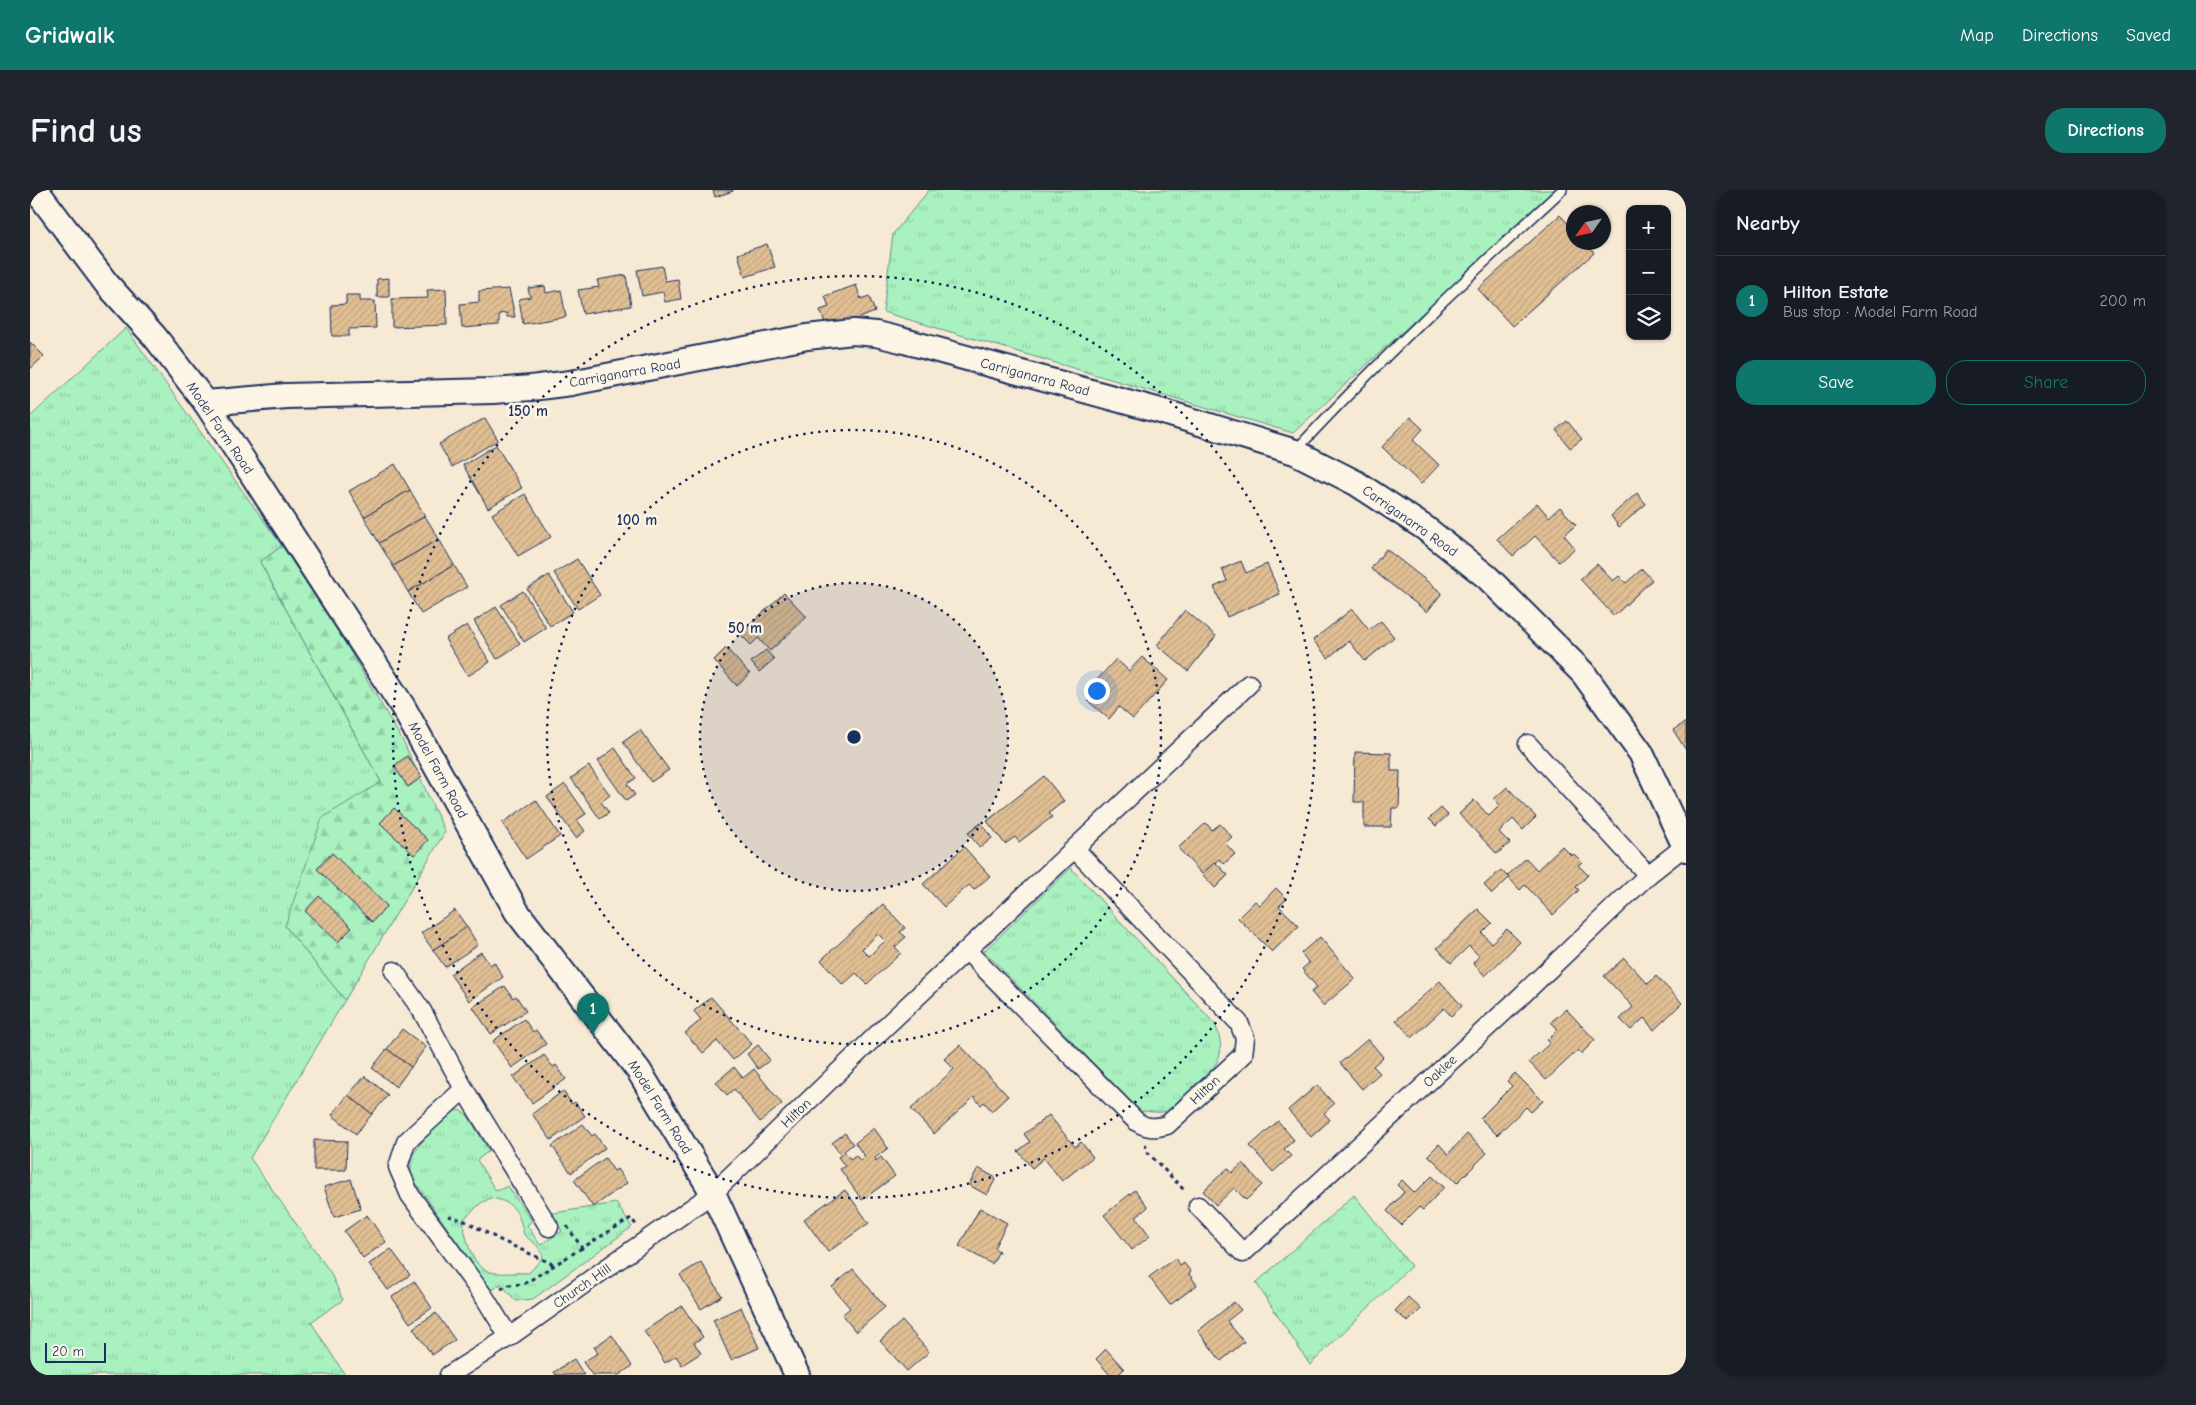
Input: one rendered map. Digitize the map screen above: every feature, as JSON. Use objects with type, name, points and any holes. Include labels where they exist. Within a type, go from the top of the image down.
[{"type":"street","name":"Model Farm Road","points":[[36,190],[106,283],[155,337],[206,403],[403,707],[517,912],[639,1071],[713,1193],[797,1375]]},
{"type":"street","name":"Carriganarra Road","points":[[206,403],[286,396],[493,391],[531,388],[584,381],[808,338],[853,332],[876,334],[901,340],[1164,412],[1295,452],[1356,483],[1426,528],[1487,578],[1583,673],[1641,754],[1686,848]]},
{"type":"street","name":"Hilton","points":[[713,1193],[1249,684]]},
{"type":"street","points":[[1528,744],[1648,875]]},
{"type":"street","name":"Oaklee","points":[[1198,1206],[1242,1252],[1518,999],[1648,875],[1686,848]]},
{"type":"street","name":"Hilton","points":[[1075,849],[1239,1023],[1245,1038],[1243,1055],[1167,1125],[1156,1128],[1145,1127],[1137,1122]]},
{"type":"street","points":[[967,951],[1137,1122]]},
{"type":"street","points":[[394,971],[422,1011],[464,1089],[556,1223]]},
{"type":"street","points":[[464,1089],[406,1142],[398,1167],[410,1195],[485,1298],[509,1337]]},
{"type":"street","name":"Church Hill","points":[[449,1375],[509,1337],[713,1193]]},
{"type":"lane","points":[[1295,452],[1336,407],[1488,258],[1562,190]]},
{"type":"path","points":[[1137,1122],[1148,1153],[1198,1206]]},
{"type":"path","points":[[429,1221],[444,1215],[463,1220],[502,1241],[555,1265]]},
{"type":"path","points":[[485,1298],[509,1285],[524,1284],[631,1218],[649,1240]]},
{"type":"path","points":[[556,1223],[582,1248]]},
{"type":"green space","points":[[929,190],[1556,190],[1293,433],[883,312],[893,234]]},
{"type":"green space","points":[[126,328],[282,546],[260,562],[381,782],[285,926],[345,1000],[250,1158],[330,1272],[343,1300],[311,1322],[345,1375],[30,1375],[30,417]]},
{"type":"green space","points":[[282,546],[344,641],[404,743],[445,832],[345,1000],[285,926],[322,818],[381,782],[260,562]]},
{"type":"green space","points":[[1071,868],[1215,1024],[1221,1046],[1220,1054],[1212,1070],[1197,1088],[1179,1104],[1164,1112],[1140,1111],[984,951]]},
{"type":"green space","points":[[460,1110],[468,1116],[489,1151],[477,1160],[496,1191],[508,1186],[532,1221],[527,1225],[540,1245],[562,1231],[552,1215],[554,1213],[616,1203],[632,1227],[533,1299],[516,1301],[501,1284],[491,1291],[411,1176],[411,1157],[442,1114]],"holes":[[[491,1198],[506,1202],[515,1209],[524,1235],[536,1244],[542,1253],[543,1257],[529,1273],[496,1273],[488,1271],[481,1267],[471,1253],[463,1220],[481,1203]]]},
{"type":"green space","points":[[1354,1195],[1411,1266],[1310,1365],[1256,1283]]},
{"type":"building","points":[[713,190],[733,190],[733,191],[715,197]]},
{"type":"building","points":[[1560,215],[1566,221],[1566,250],[1592,250],[1594,253],[1512,326],[1478,289]]},
{"type":"building","points":[[767,244],[775,267],[745,277],[738,254]]},
{"type":"building","points":[[662,266],[665,281],[678,279],[681,299],[665,302],[663,292],[642,296],[637,270]]},
{"type":"building","points":[[626,275],[631,306],[583,314],[578,290],[599,287],[597,280]]},
{"type":"building","points":[[389,278],[389,297],[377,297],[377,279]]},
{"type":"building","points":[[856,285],[861,299],[869,296],[875,312],[828,330],[820,310],[829,307],[825,296]]},
{"type":"building","points":[[545,286],[546,293],[561,290],[566,317],[523,324],[519,299],[530,297],[528,288]]},
{"type":"building","points":[[446,289],[447,325],[392,327],[392,299],[428,298],[427,290]]},
{"type":"building","points":[[509,289],[515,317],[507,317],[507,313],[499,314],[499,325],[462,328],[460,304],[479,302],[479,291]]},
{"type":"building","points":[[346,295],[360,295],[360,301],[375,301],[376,328],[349,329],[349,336],[332,336],[331,305],[346,304]]},
{"type":"building","points":[[30,342],[44,356],[30,369]]},
{"type":"building","points":[[1410,417],[1423,429],[1413,440],[1439,465],[1421,484],[1382,447]]},
{"type":"building","points":[[485,418],[498,440],[452,467],[439,444]]},
{"type":"building","points":[[1567,421],[1582,439],[1570,448],[1556,430]]},
{"type":"building","points":[[496,445],[522,488],[488,508],[463,465]]},
{"type":"building","points":[[395,464],[410,490],[364,517],[349,491]]},
{"type":"building","points":[[410,490],[425,516],[379,543],[364,517]]},
{"type":"building","points":[[1637,493],[1646,504],[1619,527],[1611,516]]},
{"type":"building","points":[[525,494],[551,537],[518,556],[492,514]]},
{"type":"building","points":[[1537,503],[1549,517],[1560,507],[1576,525],[1564,535],[1575,548],[1559,562],[1535,536],[1513,556],[1497,539]]},
{"type":"building","points":[[425,516],[439,539],[393,566],[379,543]]},
{"type":"building","points":[[439,539],[454,565],[408,592],[393,566]]},
{"type":"building","points":[[1386,549],[1442,593],[1427,612],[1371,569]]},
{"type":"building","points":[[577,559],[600,595],[578,609],[554,573]]},
{"type":"building","points":[[1241,561],[1246,573],[1267,564],[1280,594],[1227,617],[1214,587],[1227,581],[1222,569]]},
{"type":"building","points":[[1597,564],[1613,581],[1619,576],[1626,583],[1642,569],[1652,580],[1614,616],[1580,579]]},
{"type":"building","points":[[454,565],[467,587],[421,614],[408,592]]},
{"type":"building","points":[[549,575],[573,612],[550,626],[527,589]]},
{"type":"building","points":[[523,591],[546,628],[524,642],[501,605]]},
{"type":"building","points":[[784,593],[807,617],[770,651],[758,638],[751,645],[740,634]]},
{"type":"building","points":[[496,607],[520,644],[497,659],[474,621]]},
{"type":"building","points":[[1352,609],[1369,630],[1381,621],[1394,637],[1365,661],[1349,641],[1328,658],[1313,640]]},
{"type":"building","points":[[1185,610],[1216,636],[1188,671],[1157,645]]},
{"type":"building","points":[[467,625],[490,662],[468,676],[445,639]]},
{"type":"building","points":[[726,648],[750,674],[737,686],[714,660]]},
{"type":"building","points":[[766,650],[774,659],[759,672],[751,662]]},
{"type":"building","points":[[1142,657],[1168,680],[1133,719],[1119,707],[1109,719],[1088,701],[1101,686],[1096,681],[1116,659],[1129,671]]},
{"type":"building","points":[[1686,722],[1686,750],[1673,730]]},
{"type":"building","points":[[640,730],[669,770],[651,782],[623,742]]},
{"type":"building","points":[[615,748],[636,778],[627,784],[635,795],[626,801],[598,761]]},
{"type":"building","points":[[1355,752],[1391,753],[1391,771],[1400,771],[1399,808],[1392,808],[1391,827],[1364,827],[1364,802],[1354,802]]},
{"type":"building","points":[[407,756],[422,777],[408,787],[394,766]]},
{"type":"building","points":[[589,766],[610,795],[601,802],[609,813],[600,819],[571,778]]},
{"type":"building","points":[[1044,776],[1064,801],[1049,813],[1052,817],[1019,842],[1015,837],[1005,844],[987,821]]},
{"type":"building","points":[[565,784],[586,814],[577,820],[585,831],[576,838],[547,797]]},
{"type":"building","points":[[1507,787],[1536,817],[1523,830],[1513,819],[1499,832],[1510,843],[1497,854],[1459,814],[1474,800],[1489,816],[1500,805],[1494,799]]},
{"type":"building","points":[[536,800],[560,836],[526,859],[502,823]]},
{"type":"building","points":[[394,808],[428,840],[414,855],[380,823]]},
{"type":"building","points":[[1441,808],[1448,815],[1436,826],[1429,819]]},
{"type":"building","points":[[981,823],[992,838],[980,848],[968,833]]},
{"type":"building","points":[[1206,823],[1212,830],[1220,824],[1232,837],[1225,843],[1235,854],[1224,864],[1219,859],[1202,874],[1178,848]]},
{"type":"building","points":[[1562,846],[1572,856],[1574,854],[1582,862],[1578,865],[1588,875],[1576,887],[1579,890],[1553,915],[1525,885],[1520,890],[1507,876],[1526,858],[1537,870]]},
{"type":"building","points":[[964,847],[990,876],[974,890],[969,885],[944,907],[923,884]]},
{"type":"building","points":[[332,853],[387,906],[372,922],[317,869]]},
{"type":"building","points":[[1215,862],[1228,875],[1215,888],[1202,874]]},
{"type":"building","points":[[1501,870],[1509,878],[1492,894],[1484,885]]},
{"type":"building","points":[[1276,888],[1287,899],[1279,906],[1299,926],[1272,952],[1238,918],[1255,901],[1260,905]]},
{"type":"building","points":[[319,896],[352,928],[338,942],[305,911]]},
{"type":"building","points":[[883,904],[905,928],[900,932],[906,937],[895,947],[901,953],[867,984],[856,973],[843,985],[821,960]],"holes":[[[878,934],[885,941],[869,956],[862,949]]]},
{"type":"building","points":[[1478,909],[1492,923],[1482,933],[1491,943],[1507,929],[1520,942],[1485,976],[1473,963],[1479,956],[1469,946],[1451,963],[1437,948]]},
{"type":"building","points":[[455,910],[467,927],[433,950],[421,933]]},
{"type":"building","points":[[467,927],[478,945],[445,967],[433,950]]},
{"type":"building","points":[[1320,937],[1355,979],[1323,1006],[1311,992],[1317,987],[1302,969],[1309,963],[1301,953]]},
{"type":"building","points":[[481,952],[490,965],[494,962],[503,977],[469,1001],[450,974]]},
{"type":"building","points":[[1624,958],[1648,984],[1656,976],[1682,1003],[1654,1030],[1644,1018],[1631,1030],[1620,1019],[1633,1007],[1604,976]]},
{"type":"building","points":[[1440,981],[1462,1006],[1451,1016],[1444,1008],[1412,1038],[1396,1020]]},
{"type":"building","points":[[505,986],[513,998],[516,996],[526,1011],[491,1034],[473,1007]]},
{"type":"building","points":[[711,997],[752,1044],[733,1060],[717,1041],[703,1053],[685,1033],[701,1020],[694,1011]]},
{"type":"building","points":[[1566,1009],[1595,1040],[1581,1054],[1578,1050],[1546,1080],[1529,1062],[1550,1043],[1547,1040],[1558,1029],[1551,1022]]},
{"type":"building","points":[[524,1019],[533,1032],[536,1030],[546,1044],[512,1068],[493,1041]]},
{"type":"building","points":[[402,1029],[426,1047],[411,1067],[387,1049]]},
{"type":"building","points":[[1368,1039],[1383,1057],[1373,1066],[1380,1073],[1362,1089],[1340,1063]]},
{"type":"building","points":[[758,1045],[770,1060],[758,1069],[747,1054]]},
{"type":"building","points":[[960,1045],[1008,1096],[992,1111],[984,1102],[981,1105],[974,1097],[934,1134],[911,1109],[954,1069],[944,1059]]},
{"type":"building","points":[[387,1049],[411,1067],[396,1087],[372,1068]]},
{"type":"building","points":[[544,1055],[553,1067],[556,1065],[566,1079],[532,1103],[513,1077]]},
{"type":"building","points":[[734,1067],[743,1078],[754,1069],[782,1104],[760,1122],[734,1089],[727,1095],[716,1082]]},
{"type":"building","points":[[1515,1073],[1543,1101],[1531,1112],[1526,1107],[1497,1135],[1480,1118],[1512,1086],[1507,1081]]},
{"type":"building","points":[[365,1076],[388,1095],[372,1114],[348,1095]]},
{"type":"building","points":[[1317,1085],[1334,1104],[1324,1113],[1330,1120],[1311,1137],[1288,1110]]},
{"type":"building","points":[[563,1091],[572,1104],[575,1102],[585,1116],[551,1140],[532,1114]]},
{"type":"building","points":[[348,1095],[372,1114],[356,1134],[332,1115]]},
{"type":"building","points":[[1049,1115],[1075,1147],[1081,1142],[1093,1157],[1062,1181],[1044,1158],[1032,1168],[1018,1151],[1030,1142],[1024,1134]]},
{"type":"building","points":[[1278,1121],[1294,1140],[1284,1149],[1291,1156],[1273,1172],[1250,1146]]},
{"type":"building","points":[[583,1124],[592,1136],[595,1134],[605,1148],[571,1173],[552,1146]]},
{"type":"building","points":[[874,1128],[888,1148],[875,1158],[876,1161],[881,1157],[895,1176],[862,1200],[840,1169],[845,1166],[838,1157],[841,1155],[832,1143],[845,1133],[853,1144],[844,1151],[850,1159],[856,1155],[860,1161],[865,1157],[855,1143]]},
{"type":"building","points":[[1467,1134],[1487,1153],[1457,1183],[1428,1155],[1439,1144],[1448,1154]]},
{"type":"building","points":[[314,1140],[347,1141],[346,1170],[314,1170]]},
{"type":"building","points":[[605,1158],[614,1171],[617,1169],[627,1183],[593,1207],[574,1180]]},
{"type":"building","points":[[1243,1163],[1262,1185],[1246,1200],[1234,1188],[1216,1205],[1203,1191],[1228,1168],[1232,1173]]},
{"type":"building","points":[[978,1168],[996,1178],[987,1195],[969,1185]]},
{"type":"building","points":[[1432,1176],[1444,1187],[1423,1210],[1419,1207],[1401,1225],[1387,1211],[1404,1192],[1397,1185],[1402,1180],[1415,1193]]},
{"type":"building","points":[[351,1179],[361,1209],[334,1217],[324,1187]]},
{"type":"building","points":[[845,1190],[869,1223],[828,1252],[804,1219]]},
{"type":"building","points":[[1135,1190],[1148,1207],[1136,1217],[1150,1236],[1132,1250],[1104,1215]]},
{"type":"building","points":[[980,1208],[1007,1223],[994,1248],[999,1251],[992,1264],[959,1246]]},
{"type":"building","points":[[367,1215],[386,1242],[363,1258],[344,1231]]},
{"type":"building","points":[[391,1249],[410,1275],[388,1290],[369,1264]]},
{"type":"building","points":[[1175,1258],[1180,1266],[1184,1263],[1197,1285],[1170,1305],[1149,1277]]},
{"type":"building","points":[[701,1262],[722,1296],[701,1309],[680,1275]]},
{"type":"building","points":[[853,1269],[885,1307],[856,1332],[842,1315],[850,1308],[832,1287]]},
{"type":"building","points":[[414,1281],[432,1308],[410,1323],[392,1297]]},
{"type":"building","points":[[1408,1297],[1421,1309],[1408,1322],[1395,1311]]},
{"type":"building","points":[[1234,1302],[1241,1310],[1227,1321],[1244,1342],[1221,1361],[1198,1331]]},
{"type":"building","points":[[682,1306],[703,1337],[694,1343],[701,1353],[682,1365],[676,1356],[665,1363],[644,1331]]},
{"type":"building","points":[[741,1307],[759,1348],[731,1360],[713,1320]]},
{"type":"building","points":[[436,1313],[455,1340],[432,1355],[413,1328]]},
{"type":"building","points":[[902,1321],[929,1352],[907,1371],[880,1341]]},
{"type":"building","points":[[612,1335],[632,1366],[619,1375],[592,1375],[583,1362],[598,1353],[594,1347]]},
{"type":"building","points":[[1106,1349],[1124,1369],[1118,1375],[1110,1375],[1096,1359]]},
{"type":"building","points":[[574,1359],[584,1375],[556,1375],[554,1372]]},
{"type":"place","name":"Hilton Estate","points":[[593,1034]]}]
